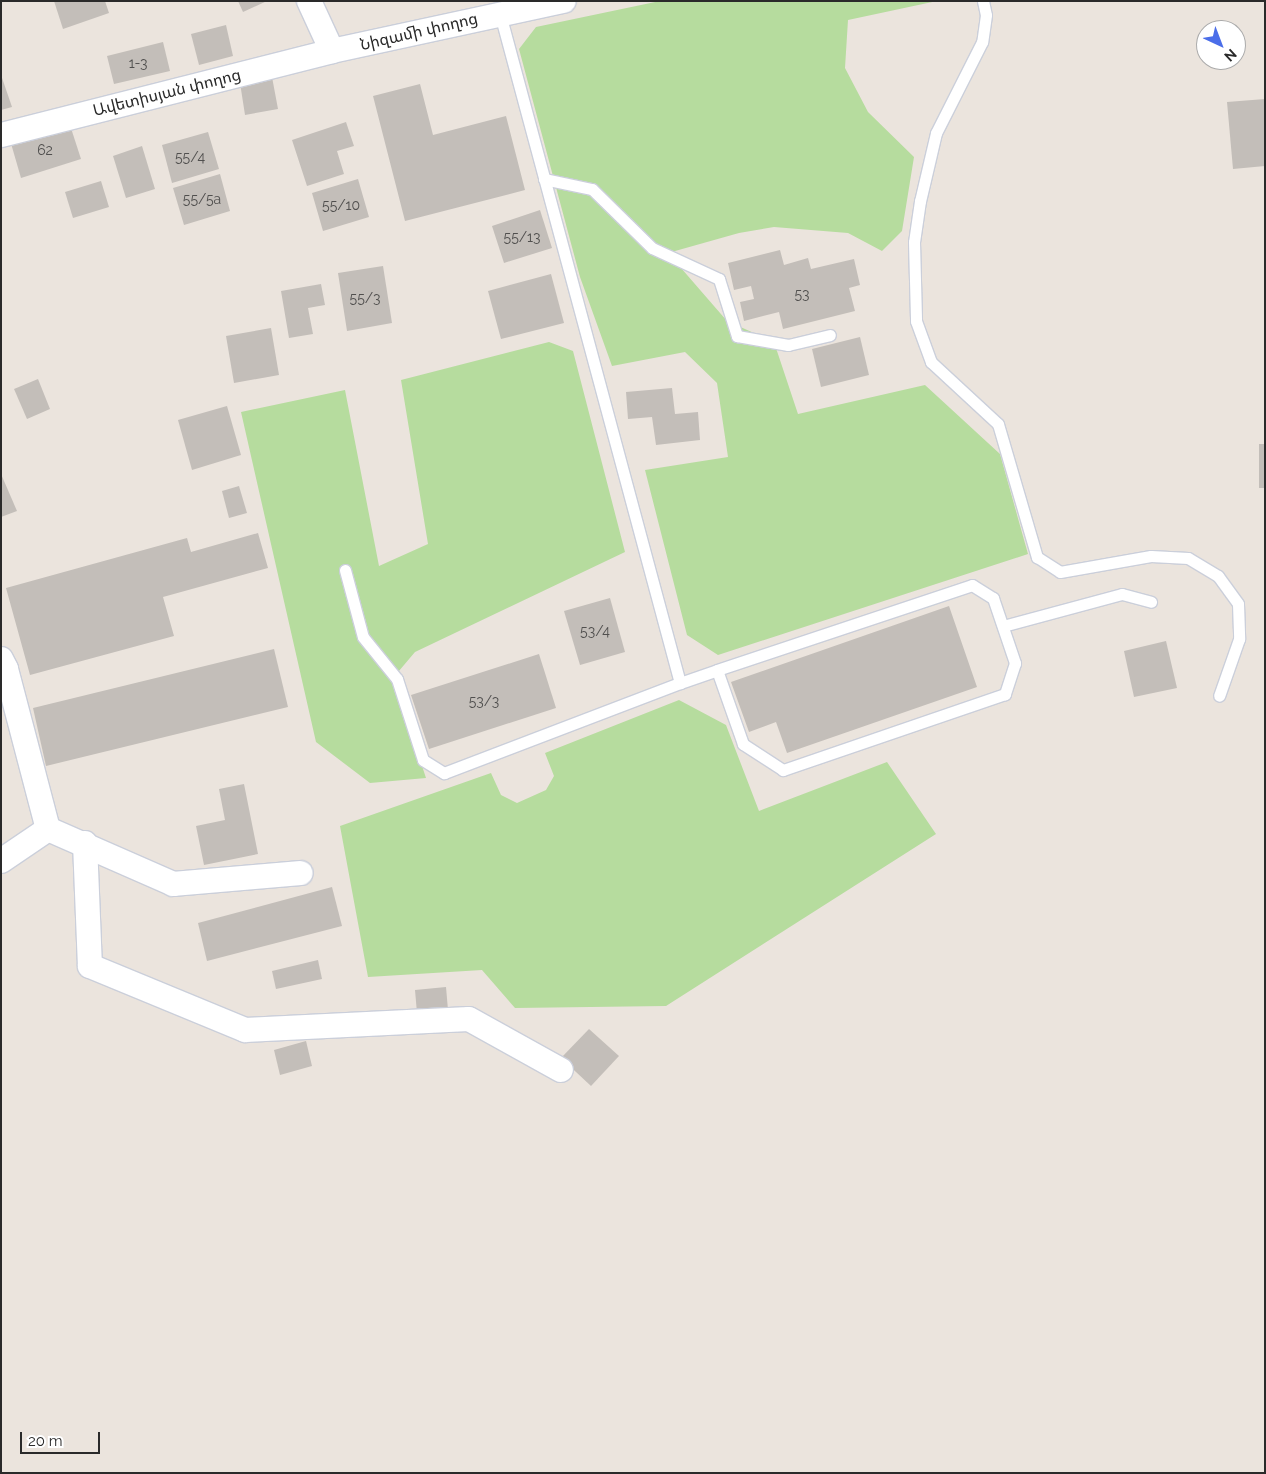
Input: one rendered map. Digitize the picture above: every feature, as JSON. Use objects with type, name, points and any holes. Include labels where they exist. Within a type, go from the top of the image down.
[{"type":"street","points":[[309,1],[332,51]]},
{"type":"street","name":"Նիզամի փողոց","points":[[332,51],[564,1]]},
{"type":"street","name":"Ավետիսյան փողոց","points":[[1,135],[332,51]]},
{"type":"street","points":[[1,660],[6,695],[48,829]]},
{"type":"street","points":[[48,829],[173,884],[301,873]]},
{"type":"street","points":[[1,861],[48,829]]},
{"type":"street","points":[[85,844],[90,966],[245,1030],[469,1019],[561,1070]]},
{"type":"lane","points":[[983,1],[986,15],[982,42],[936,133],[920,201],[914,242],[916,320],[931,362],[998,424],[1037,557],[1060,572],[1151,556],[1188,558],[1218,576],[1238,604],[1239,639],[1219,696]]},
{"type":"lane","points":[[500,14],[680,683]]},
{"type":"lane","points":[[544,179],[592,189],[652,248],[719,278],[737,336],[788,345],[830,335]]},
{"type":"lane","points":[[345,570],[363,637],[398,679],[423,760],[444,773],[680,683],[717,670],[972,585],[993,598],[1015,663],[1005,694],[783,770],[743,744],[717,670]]},
{"type":"lane","points":[[1003,626],[1122,594],[1150,602]]},
{"type":"green space","points":[[660,1],[937,1],[848,20],[845,68],[868,112],[914,157],[902,231],[882,251],[848,233],[774,227],[739,233],[668,253],[727,321],[774,342],[798,414],[925,385],[1000,454],[1028,554],[718,655],[687,635],[645,470],[728,457],[717,383],[685,352],[612,366],[580,277],[519,49],[536,27]]},
{"type":"green space","points":[[549,342],[573,351],[625,552],[415,652],[393,678],[426,778],[370,783],[316,742],[241,412],[345,390],[379,566],[428,544],[401,380]]},
{"type":"green space","points":[[679,700],[726,725],[759,811],[887,762],[936,834],[666,1006],[515,1008],[482,970],[368,977],[340,826],[491,773],[501,795],[517,803],[546,790],[554,776],[545,753]]},
{"type":"building","points":[[54,1],[105,1],[109,13],[63,29]]},
{"type":"building","points":[[238,1],[267,1],[243,12]]},
{"type":"building","points":[[226,25],[233,56],[199,65],[191,34]]},
{"type":"building","points":[[163,42],[170,71],[114,84],[107,56]]},
{"type":"building","points":[[1,75],[12,107],[1,110]]},
{"type":"building","points":[[272,77],[278,109],[245,115],[240,83]]},
{"type":"building","points":[[420,84],[433,135],[506,116],[525,190],[405,221],[373,96]]},
{"type":"building","points":[[1265,99],[1265,166],[1233,169],[1227,102]]},
{"type":"building","points":[[69,122],[81,159],[21,178],[10,140]]},
{"type":"building","points":[[346,122],[354,146],[337,151],[344,174],[307,186],[292,140]]},
{"type":"building","points":[[208,132],[219,169],[172,183],[162,145]]},
{"type":"building","points":[[142,146],[155,189],[126,198],[113,156]]},
{"type":"building","points":[[220,174],[230,211],[184,225],[173,188]]},
{"type":"building","points":[[358,179],[369,217],[323,231],[312,193]]},
{"type":"building","points":[[101,181],[109,207],[73,218],[65,192]]},
{"type":"building","points":[[540,210],[552,248],[504,263],[492,226]]},
{"type":"building","points":[[780,250],[784,265],[808,258],[811,269],[854,259],[860,285],[849,288],[855,311],[783,329],[779,312],[744,321],[740,302],[754,299],[751,286],[734,290],[728,263]]},
{"type":"building","points":[[383,266],[392,323],[347,331],[338,273]]},
{"type":"building","points":[[551,274],[564,323],[501,339],[488,291]]},
{"type":"building","points":[[321,284],[325,305],[308,308],[313,334],[289,338],[281,291]]},
{"type":"building","points":[[271,328],[279,375],[234,383],[226,336]]},
{"type":"building","points":[[860,337],[869,375],[821,387],[812,349]]},
{"type":"building","points":[[38,379],[50,409],[27,419],[14,389]]},
{"type":"building","points":[[672,388],[675,414],[698,412],[700,440],[656,445],[652,417],[628,419],[626,392]]},
{"type":"building","points":[[227,406],[241,455],[192,470],[178,420]]},
{"type":"building","points":[[1259,444],[1265,444],[1265,488],[1259,488]]},
{"type":"building","points":[[1,474],[17,511],[1,517]]},
{"type":"building","points":[[239,486],[247,513],[229,518],[222,491]]},
{"type":"building","points":[[258,533],[268,568],[163,597],[174,636],[30,675],[6,588],[187,538],[191,552]]},
{"type":"building","points":[[610,598],[625,652],[580,665],[564,611]]},
{"type":"building","points":[[949,606],[977,687],[787,753],[776,722],[749,732],[731,682]]},
{"type":"building","points":[[1166,641],[1177,688],[1134,697],[1124,651]]},
{"type":"building","points":[[274,649],[288,707],[46,766],[33,708]]},
{"type":"building","points":[[539,654],[556,708],[429,749],[411,695]]},
{"type":"building","points":[[244,784],[258,854],[204,865],[196,826],[225,820],[219,789]]},
{"type":"building","points":[[332,887],[342,926],[207,961],[198,923]]},
{"type":"building","points":[[318,960],[322,979],[276,989],[272,971]]},
{"type":"building","points":[[446,987],[448,1010],[417,1013],[415,990]]},
{"type":"building","points":[[589,1029],[619,1056],[591,1086],[561,1058]]},
{"type":"building","points":[[306,1041],[312,1066],[280,1075],[274,1050]]}]
